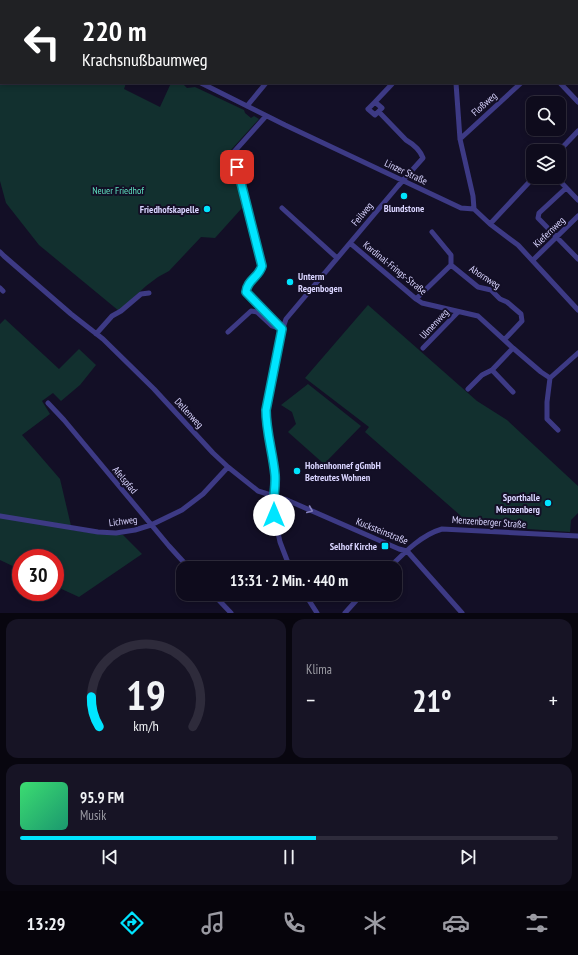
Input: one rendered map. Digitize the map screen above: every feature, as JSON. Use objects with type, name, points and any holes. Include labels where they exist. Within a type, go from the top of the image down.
[{"type":"street","name":"Linzer Straße","points":[[203,84],[402,181],[461,208],[474,209]]},
{"type":"street","points":[[247,106],[265,84]]},
{"type":"street","points":[[375,102],[382,108],[375,115],[368,109],[392,84]]},
{"type":"street","name":"Floßweg","points":[[456,84],[460,139],[474,209]]},
{"type":"street","name":"Floßweg","points":[[460,139],[520,84]]},
{"type":"street","points":[[561,84],[578,102]]},
{"type":"street","name":"Feilweg","points":[[287,561],[280,542],[272,505],[275,475],[266,423],[266,410],[282,329],[290,313],[423,158],[421,153],[411,142],[406,140],[379,112]]},
{"type":"street","points":[[266,116],[233,153],[262,266],[261,270],[246,286],[246,292],[282,329]]},
{"type":"street","points":[[566,144],[578,132]]},
{"type":"street","points":[[490,224],[527,184]]},
{"type":"street","points":[[562,184],[578,200]]},
{"type":"street","points":[[566,188],[539,213],[538,218],[578,259]]},
{"type":"street","points":[[282,208],[336,258]]},
{"type":"street","points":[[474,209],[490,224],[518,245],[577,306]]},
{"type":"street","name":"Kiefernweg","points":[[533,260],[578,216]]},
{"type":"street","points":[[416,299],[451,265],[451,255],[432,232]]},
{"type":"street","name":"Kardinal-Frings-Straße","points":[[350,242],[422,303],[478,316],[505,339],[513,348],[550,378]]},
{"type":"street","name":"Dellenweg","points":[[1,256],[96,334],[154,389],[213,453],[228,467],[258,491],[274,495]]},
{"type":"street","name":"Ahornweg","points":[[451,265],[478,287],[491,290],[500,299],[507,302],[521,314],[522,321],[505,339]]},
{"type":"street","points":[[96,334],[104,323],[112,316],[121,311],[141,294],[149,293]]},
{"type":"street","points":[[228,332],[251,311],[257,312],[272,326],[282,329]]},
{"type":"street","name":"Ulmenweg","points":[[423,348],[458,312]]},
{"type":"street","points":[[468,390],[482,374],[492,370],[513,348]]},
{"type":"street","points":[[558,430],[547,419],[547,402],[550,378],[578,353]]},
{"type":"street","points":[[492,370],[513,392]]},
{"type":"street","name":"Afelspfad","points":[[48,403],[183,561]]},
{"type":"street","name":"Lichweg","points":[[0,516],[98,532],[135,530],[152,525],[182,510],[203,494],[228,467]]},
{"type":"street","name":"Kucksteinstraße","points":[[274,495],[399,549],[407,550],[462,613]]},
{"type":"street","name":"Menzenberger Straße","points":[[396,561],[407,550],[429,534],[442,528],[578,536]]},
{"type":"street","points":[[220,601],[231,613]]},
{"type":"street","points":[[309,601],[317,613]]},
{"type":"street","points":[[345,613],[356,601]]},
{"type":"green space","name":"Neuer Friedhof","points":[[0,84],[126,84],[124,89],[160,107],[171,84],[183,84],[187,88],[195,87],[244,110],[245,113],[251,118],[254,116],[259,119],[230,151],[242,208],[215,238],[201,237],[169,271],[146,286],[119,311],[39,245],[6,203],[0,181]]},
{"type":"green space","points":[[368,305],[477,401],[507,420],[578,486],[578,513],[571,520],[570,532],[461,524],[461,516],[365,432],[369,427],[305,378]]},
{"type":"green space","points":[[5,319],[59,369],[79,349],[96,365],[80,385],[61,401],[53,393],[42,401],[50,414],[22,435],[60,479],[72,530],[98,534],[123,535],[142,554],[79,597],[64,590],[64,549],[12,549],[12,566],[0,560],[0,324]]},
{"type":"green space","points":[[308,384],[361,426],[324,464],[288,432],[296,424],[292,412],[281,405]]},
{"type":"place","name":"Blundstone","points":[[404,196]]},
{"type":"place","name":"Friedhofskapelle","points":[[207,209]]},
{"type":"place","name":"Unterm Regenbogen","points":[[290,282]]},
{"type":"place","name":"Hohenhonnef gGmbH Betreutes Wohnen","points":[[297,471]]},
{"type":"place","name":"Sporthalle Menzenberg","points":[[548,503]]},
{"type":"place","name":"Selhof Kirche","points":[[385,546]]},
{"type":"route","points":[[237,167],[262,266],[261,270],[246,286],[246,292],[282,329],[276,353],[266,410],[266,423],[275,475],[272,505],[274,515]]}]
